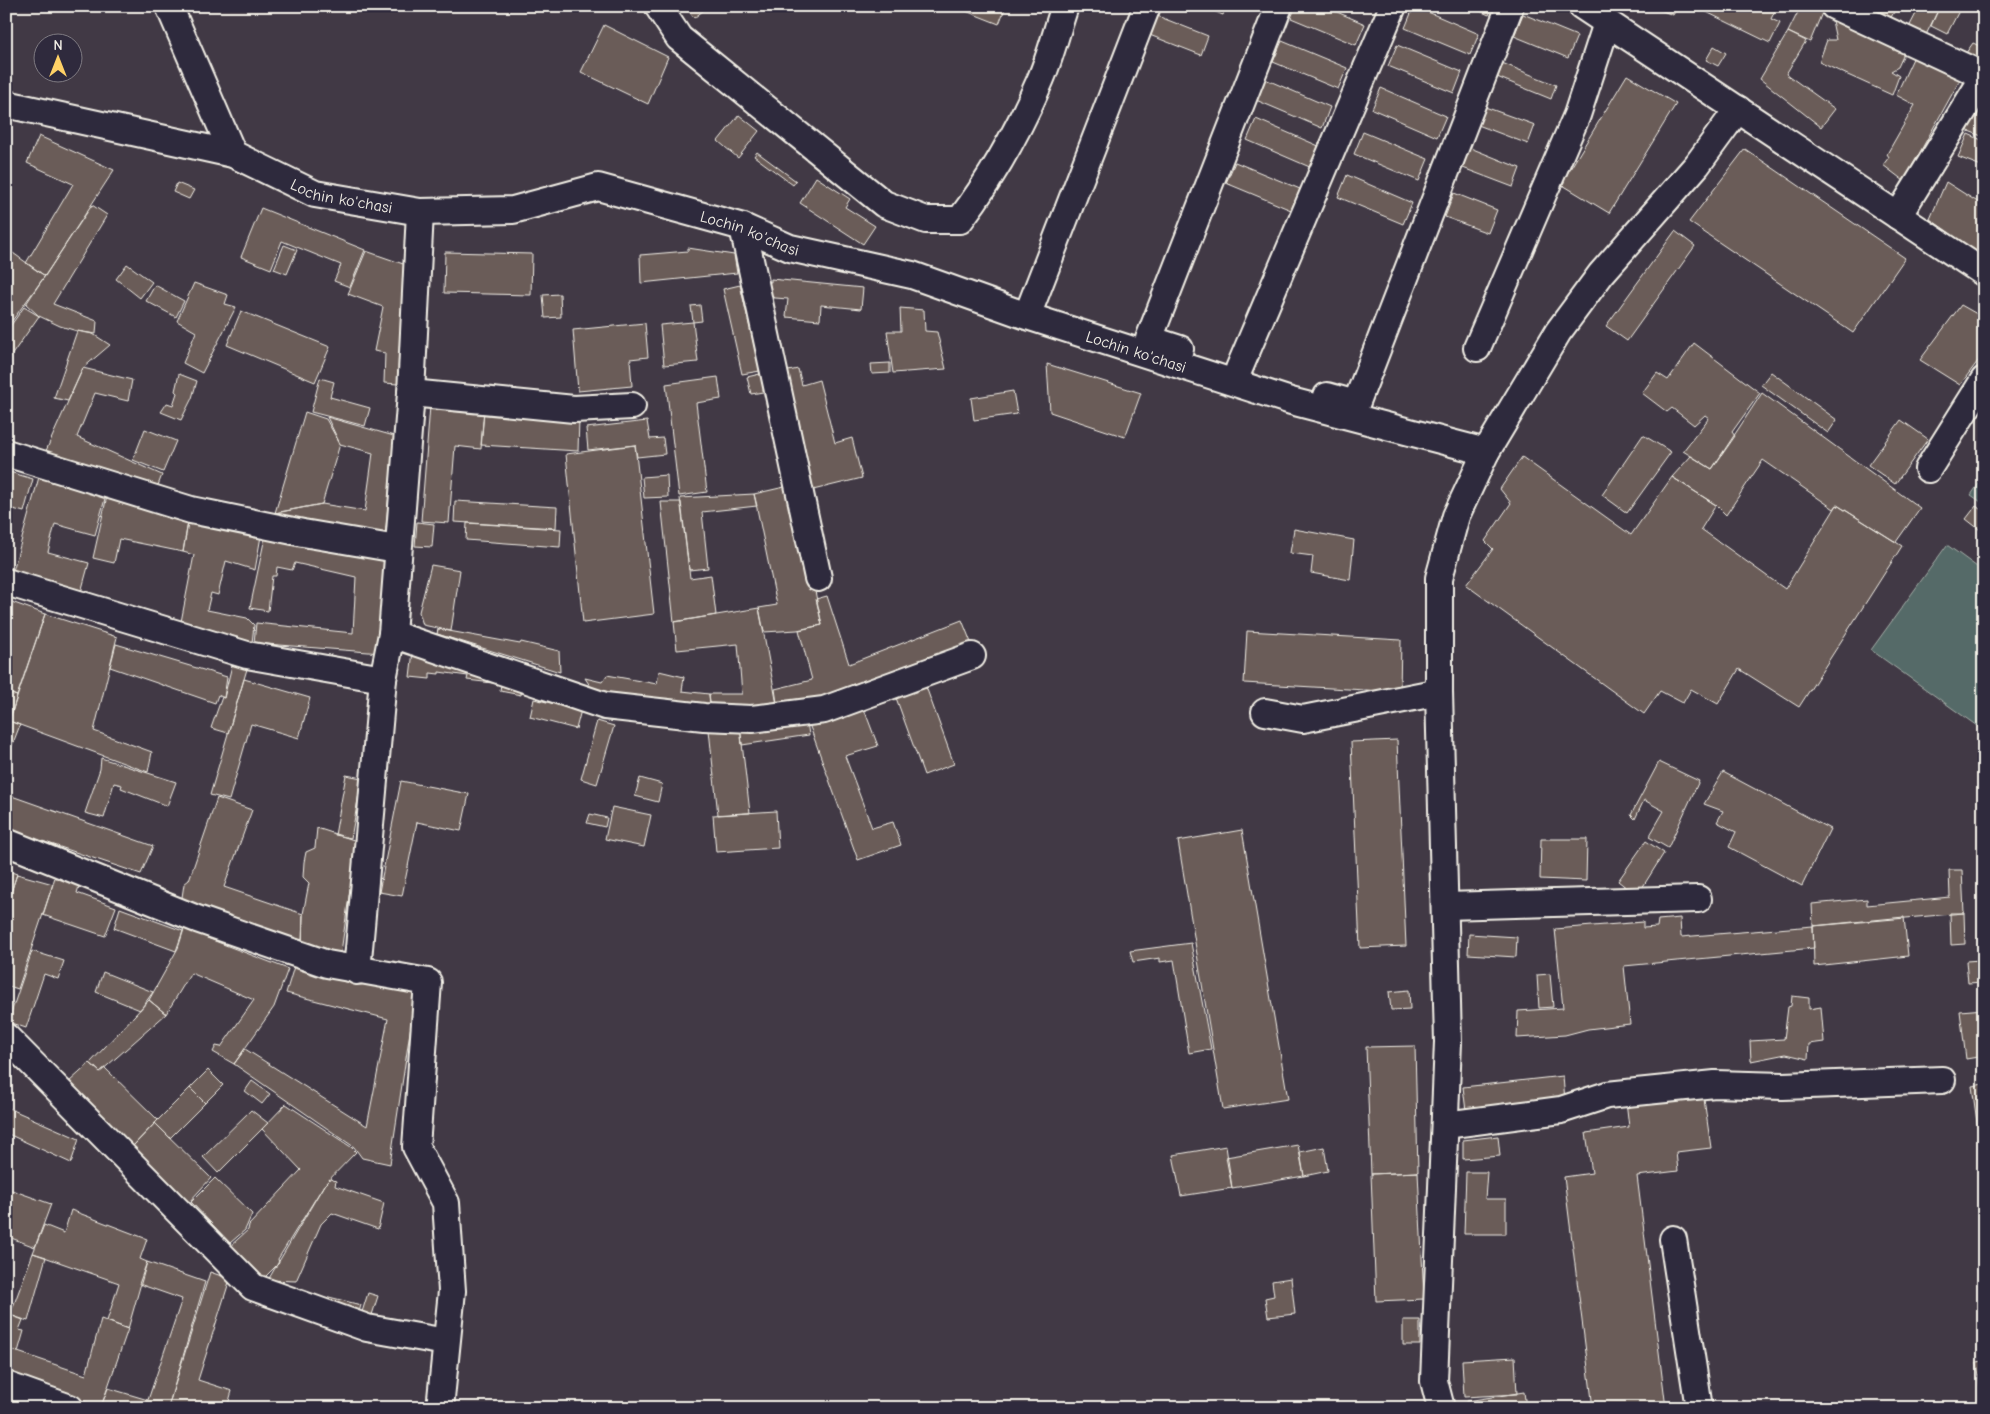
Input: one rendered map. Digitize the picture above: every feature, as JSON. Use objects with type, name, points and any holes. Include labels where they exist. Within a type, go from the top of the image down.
[{"type":"street","points":[[169,6],[233,154]]},
{"type":"street","points":[[658,6],[679,38],[884,204],[926,220],[960,220],[980,194],[1004,154],[1040,82],[1065,6]]},
{"type":"street","points":[[1027,316],[1147,6]]},
{"type":"street","points":[[1279,6],[1149,339],[1297,388],[1356,404],[1510,6]]},
{"type":"street","points":[[1239,369],[1393,6]]},
{"type":"street","points":[[1582,6],[1984,273]]},
{"type":"street","points":[[1834,6],[1984,77],[1898,216]]},
{"type":"street","points":[[1477,348],[1578,115],[1607,23]]},
{"type":"street","name":"Lochin ko'chasi","points":[[6,104],[233,154],[315,194],[420,212],[513,210],[598,187],[743,227],[790,248],[912,275],[1027,316],[1291,401],[1486,452]]},
{"type":"street","points":[[1441,1408],[1434,1381],[1448,1042],[1439,692],[1440,578],[1456,516],[1486,452],[1558,332],[1602,274],[1698,165],[1738,109]]},
{"type":"street","points":[[357,971],[384,679],[392,634],[397,548],[411,393],[420,212]]},
{"type":"street","points":[[743,227],[818,578]]},
{"type":"street","points":[[1928,469],[1984,380]]},
{"type":"street","points":[[411,393],[574,409],[632,406]]},
{"type":"street","points":[[6,453],[191,510],[303,533],[397,548]]},
{"type":"street","points":[[6,582],[247,655],[384,679]]},
{"type":"street","points":[[392,634],[605,706],[704,718],[752,719],[824,710],[972,656]]},
{"type":"street","points":[[1265,712],[1303,719],[1439,692]]},
{"type":"street","points":[[6,842],[197,919],[327,964],[357,971],[428,982],[416,1147],[446,1203],[452,1291],[440,1408]]},
{"type":"street","points":[[1446,906],[1698,899]]},
{"type":"street","points":[[6,1037],[253,1287],[367,1328],[446,1342]]},
{"type":"street","points":[[1445,1125],[1561,1110],[1608,1095],[1715,1084],[1783,1086],[1942,1080]]},
{"type":"street","points":[[1674,1239],[1699,1408]]},
{"type":"street","points":[[6,1385],[33,1402],[70,1408]]},
{"type":"green space","points":[[1984,476],[1984,504],[1971,495]]},
{"type":"green space","points":[[1947,545],[1984,572],[1984,731],[1871,650]]},
{"type":"building","points":[[685,6],[709,6],[694,18]]},
{"type":"building","points":[[953,6],[1006,6],[999,24]]},
{"type":"building","points":[[1201,6],[1226,6],[1223,15]]},
{"type":"building","points":[[1296,6],[1323,6],[1365,24],[1356,45],[1291,18]]},
{"type":"building","points":[[1414,6],[1479,34],[1470,55],[1405,28]]},
{"type":"building","points":[[1468,6],[1493,6],[1489,15]]},
{"type":"building","points":[[1650,6],[1678,6],[1673,15]]},
{"type":"building","points":[[1694,6],[1777,6],[1771,19],[1780,23],[1770,43]]},
{"type":"building","points":[[1801,6],[1824,8],[1810,42],[1788,32]]},
{"type":"building","points":[[1872,6],[1897,6],[1886,27],[1866,18]]},
{"type":"building","points":[[1920,6],[1940,6],[1924,39],[1907,31]]},
{"type":"building","points":[[1940,6],[1961,7],[1947,34],[1931,26]]},
{"type":"building","points":[[1830,11],[1901,44],[1903,56],[1898,67],[1891,71],[1899,76],[1892,95],[1819,62],[1827,40],[1836,40]]},
{"type":"building","points":[[1523,14],[1577,36],[1568,58],[1514,36]]},
{"type":"building","points":[[1155,15],[1208,36],[1201,55],[1147,34]]},
{"type":"building","points":[[604,25],[668,57],[648,104],[581,72]]},
{"type":"building","points":[[1788,32],[1806,41],[1786,74],[1835,109],[1821,127],[1760,79]]},
{"type":"building","points":[[1282,41],[1347,68],[1338,89],[1273,62]]},
{"type":"building","points":[[1973,43],[1982,47],[1984,45],[1984,65],[1961,60]]},
{"type":"building","points":[[1397,45],[1462,72],[1454,93],[1388,66]]},
{"type":"building","points":[[1714,46],[1726,53],[1718,66],[1706,60]]},
{"type":"building","points":[[1916,52],[1961,78],[1904,181],[1883,165],[1889,157],[1887,154],[1915,105],[1896,95]]},
{"type":"building","points":[[1502,63],[1556,85],[1551,99],[1497,77]]},
{"type":"building","points":[[1627,75],[1676,104],[1609,213],[1561,184]]},
{"type":"building","points":[[1265,79],[1330,107],[1322,128],[1256,100]]},
{"type":"building","points":[[1381,88],[1446,116],[1437,137],[1372,109]]},
{"type":"building","points":[[1984,89],[1984,137],[1966,130]]},
{"type":"building","points":[[1485,107],[1535,125],[1528,144],[1478,125]]},
{"type":"building","points":[[739,115],[759,131],[738,158],[718,141]]},
{"type":"building","points":[[1256,119],[1321,147],[1312,168],[1247,140]]},
{"type":"building","points":[[1363,132],[1428,159],[1419,181],[1354,154]]},
{"type":"building","points":[[1968,134],[1984,141],[1984,167],[1958,157]]},
{"type":"building","points":[[39,136],[114,170],[45,276],[26,263],[73,184],[27,163]]},
{"type":"building","points":[[1463,145],[1520,168],[1513,187],[1455,165]]},
{"type":"building","points":[[1745,149],[1905,258],[1853,333],[1689,222]]},
{"type":"building","points":[[757,152],[796,181],[793,185],[754,156]]},
{"type":"building","points":[[1235,162],[1300,189],[1291,210],[1226,183]]},
{"type":"building","points":[[1347,175],[1412,203],[1403,224],[1338,197]]},
{"type":"building","points":[[816,177],[850,199],[845,207],[875,226],[863,244],[800,203]]},
{"type":"building","points":[[1946,182],[1984,206],[1984,248],[1979,254],[1930,219]]},
{"type":"building","points":[[177,183],[194,190],[189,199],[173,192]]},
{"type":"building","points":[[1454,193],[1497,210],[1488,233],[1445,217]]},
{"type":"building","points":[[92,205],[107,215],[53,304],[97,321],[96,334],[60,326],[39,316],[26,304]]},
{"type":"building","points":[[261,208],[365,250],[350,287],[334,281],[341,265],[282,241],[271,269],[241,257]]},
{"type":"building","points":[[1675,231],[1695,246],[1627,341],[1606,326]]},
{"type":"building","points":[[284,245],[297,250],[287,274],[274,269]]},
{"type":"building","points":[[6,248],[45,276],[6,329],[6,288],[10,283],[6,280]]},
{"type":"building","points":[[688,248],[734,255],[737,273],[641,283],[640,255],[688,251]]},
{"type":"building","points":[[366,251],[409,266],[398,384],[384,383],[385,353],[374,351],[383,307],[348,294]]},
{"type":"building","points":[[445,252],[532,254],[531,295],[444,293]]},
{"type":"building","points":[[127,264],[152,282],[140,298],[116,279]]},
{"type":"building","points":[[771,279],[863,288],[861,309],[821,305],[820,320],[786,317],[788,299],[763,297],[764,281],[771,282]]},
{"type":"building","points":[[194,283],[228,295],[225,304],[236,307],[202,373],[183,363],[196,332],[177,321]]},
{"type":"building","points":[[155,285],[184,301],[176,317],[146,301]]},
{"type":"building","points":[[740,285],[760,371],[742,374],[723,289]]},
{"type":"building","points":[[560,294],[561,317],[545,318],[543,295]]},
{"type":"building","points":[[700,305],[702,321],[693,322],[691,306]]},
{"type":"building","points":[[1961,305],[1984,318],[1984,353],[1960,385],[1920,360]]},
{"type":"building","points":[[24,307],[39,316],[6,363],[6,332]]},
{"type":"building","points":[[900,308],[924,310],[925,331],[937,332],[946,369],[893,373],[887,331],[901,331]]},
{"type":"building","points":[[241,311],[330,347],[315,382],[227,345]]},
{"type":"building","points":[[693,322],[698,362],[664,365],[660,325]]},
{"type":"building","points":[[645,323],[648,357],[630,359],[632,386],[578,391],[573,330]]},
{"type":"building","points":[[77,331],[93,334],[110,345],[83,368],[68,401],[54,398]]},
{"type":"building","points":[[1694,343],[1760,393],[1732,432],[1735,436],[1712,469],[1683,451],[1709,418],[1705,415],[1694,425],[1672,408],[1667,412],[1642,393],[1657,373],[1668,380]]},
{"type":"building","points":[[890,363],[890,373],[872,374],[871,364]]},
{"type":"building","points":[[1047,364],[1141,393],[1125,437],[1050,412]]},
{"type":"building","points":[[83,368],[132,380],[128,401],[95,393],[77,437],[162,475],[155,493],[45,453]]},
{"type":"building","points":[[798,369],[802,385],[819,380],[835,443],[852,438],[862,478],[813,490],[789,393],[779,373]]},
{"type":"building","points":[[1771,372],[1837,420],[1828,433],[1761,385]]},
{"type":"building","points":[[764,373],[769,391],[751,394],[747,377]]},
{"type":"building","points":[[179,374],[197,381],[192,398],[181,420],[161,412],[167,403],[173,405],[177,393],[175,391]]},
{"type":"building","points":[[718,377],[721,399],[696,403],[707,492],[679,496],[666,384]]},
{"type":"building","points":[[320,378],[334,382],[330,397],[370,408],[365,426],[311,412]]},
{"type":"building","points":[[1013,391],[1017,414],[974,420],[971,398]]},
{"type":"building","points":[[1762,393],[1920,508],[1896,542],[1837,505],[1834,509],[1763,460],[1726,515],[1716,505],[1672,477],[1691,456],[1712,469]]},
{"type":"building","points":[[430,406],[484,410],[481,449],[455,446],[449,523],[421,521]]},
{"type":"building","points":[[484,410],[579,418],[578,451],[481,445]]},
{"type":"building","points":[[305,412],[326,419],[340,444],[322,504],[275,513]]},
{"type":"building","points":[[327,417],[394,436],[385,539],[275,513],[322,504],[365,511],[373,453],[340,444]]},
{"type":"building","points":[[1901,420],[1928,439],[1895,484],[1868,465]]},
{"type":"building","points":[[647,421],[650,439],[663,438],[665,454],[637,457],[635,445],[588,450],[586,428]]},
{"type":"building","points":[[145,429],[176,441],[163,472],[133,460]]},
{"type":"building","points":[[1643,435],[1671,452],[1627,513],[1602,495]]},
{"type":"building","points":[[635,445],[654,614],[583,623],[566,454]]},
{"type":"building","points":[[1522,457],[1631,535],[1672,477],[1716,505],[1701,529],[1785,589],[1837,505],[1902,546],[1799,707],[1739,669],[1718,704],[1691,689],[1683,703],[1660,691],[1644,714],[1466,585],[1493,549],[1485,541],[1511,503],[1500,489]]},
{"type":"building","points":[[6,471],[33,479],[24,512],[6,507]]},
{"type":"building","points":[[667,475],[668,497],[644,498],[642,477]]},
{"type":"building","points":[[39,477],[106,495],[95,535],[55,524],[48,552],[89,563],[80,596],[11,578]]},
{"type":"building","points":[[793,485],[822,625],[797,630],[764,632],[759,608],[777,605],[754,494]]},
{"type":"building","points":[[754,494],[757,506],[702,512],[708,568],[689,570],[680,498]]},
{"type":"building","points":[[107,496],[189,516],[183,552],[119,539],[114,563],[93,558]]},
{"type":"building","points":[[455,501],[557,507],[556,528],[454,522]]},
{"type":"building","points":[[661,502],[681,502],[690,578],[711,575],[716,615],[674,622]]},
{"type":"building","points":[[1976,506],[1984,512],[1984,533],[1966,519]]},
{"type":"building","points":[[189,516],[261,536],[255,570],[226,561],[218,595],[211,593],[207,610],[247,618],[254,625],[252,643],[180,627],[194,555],[183,552]]},
{"type":"building","points":[[417,522],[434,524],[432,547],[415,546]]},
{"type":"building","points":[[467,523],[561,529],[560,547],[466,540]]},
{"type":"building","points":[[1294,529],[1354,540],[1350,580],[1311,573],[1313,556],[1290,553]]},
{"type":"building","points":[[265,537],[364,552],[363,557],[384,561],[381,653],[254,643],[256,623],[353,633],[356,577],[295,563],[292,570],[277,567],[276,576],[272,576],[268,611],[250,608]]},
{"type":"building","points":[[431,565],[460,570],[451,631],[423,625],[419,612]]},
{"type":"building","points":[[827,596],[849,664],[962,620],[974,650],[778,710],[775,689],[812,680],[799,630],[822,625],[816,599]]},
{"type":"building","points":[[6,600],[45,614],[17,696],[6,692],[6,664],[12,644],[6,642]]},
{"type":"building","points":[[759,608],[778,710],[711,714],[709,694],[742,694],[738,644],[677,650],[674,622]]},
{"type":"building","points":[[45,614],[117,637],[94,731],[152,752],[148,772],[9,721]]},
{"type":"building","points":[[438,629],[520,644],[521,642],[559,651],[560,672],[437,634]]},
{"type":"building","points":[[1247,631],[1401,640],[1400,692],[1244,683]]},
{"type":"building","points":[[116,644],[227,677],[224,698],[218,695],[215,703],[110,667]]},
{"type":"building","points":[[413,651],[523,680],[521,695],[500,691],[501,684],[467,680],[468,676],[439,672],[439,674],[430,673],[430,679],[410,677]]},
{"type":"building","points":[[232,665],[247,669],[228,733],[211,728],[222,697],[224,698]]},
{"type":"building","points":[[659,671],[684,677],[682,691],[709,694],[711,714],[596,695],[585,678],[602,682],[607,675],[657,684]]},
{"type":"building","points":[[244,679],[310,698],[299,738],[251,724],[229,800],[210,795]]},
{"type":"building","points":[[925,684],[954,764],[924,775],[895,695]]},
{"type":"building","points":[[6,692],[17,696],[9,721],[20,725],[6,761]]},
{"type":"building","points":[[534,699],[581,710],[576,729],[530,717]]},
{"type":"building","points":[[864,709],[878,746],[845,756],[872,828],[893,822],[901,845],[858,860],[809,724]]},
{"type":"building","points":[[806,716],[809,735],[742,745],[740,726]]},
{"type":"building","points":[[597,721],[614,726],[597,784],[581,779]]},
{"type":"building","points":[[740,726],[750,813],[718,815],[709,730]]},
{"type":"building","points":[[1397,740],[1406,946],[1360,948],[1351,742]]},
{"type":"building","points":[[101,758],[176,782],[167,806],[121,788],[122,785],[114,783],[104,818],[85,813],[100,769]]},
{"type":"building","points":[[1659,762],[1699,781],[1668,848],[1649,837],[1664,811],[1644,800],[1635,819],[1631,815]]},
{"type":"building","points":[[1723,772],[1830,829],[1802,886],[1729,847],[1736,832],[1717,822],[1723,811],[1704,804]]},
{"type":"building","points":[[346,775],[362,778],[351,838],[335,835]]},
{"type":"building","points":[[640,778],[662,784],[658,802],[635,796]]},
{"type":"building","points":[[401,781],[469,794],[461,831],[417,822],[402,896],[379,892]]},
{"type":"building","points":[[6,794],[153,846],[141,874],[6,829]]},
{"type":"building","points":[[217,798],[252,810],[224,887],[303,914],[302,945],[181,904],[184,884],[189,880]]},
{"type":"building","points":[[612,807],[651,815],[644,847],[605,839]]},
{"type":"building","points":[[776,811],[778,848],[716,852],[713,815]]},
{"type":"building","points":[[590,814],[607,818],[605,827],[587,823]]},
{"type":"building","points":[[317,828],[357,841],[340,959],[302,945],[303,914],[309,883],[303,877],[304,862],[306,852],[315,848]]},
{"type":"building","points":[[1242,830],[1288,1099],[1223,1109],[1178,841]]},
{"type":"building","points":[[1541,839],[1587,839],[1586,881],[1540,879]]},
{"type":"building","points":[[1646,841],[1664,853],[1637,896],[1618,881]]},
{"type":"building","points":[[6,870],[17,874],[6,907]]},
{"type":"building","points":[[1949,870],[1962,870],[1964,913],[1813,926],[1812,904],[1867,899],[1867,905],[1950,897]]},
{"type":"building","points":[[17,874],[53,884],[18,989],[6,985],[6,907]]},
{"type":"building","points":[[56,874],[80,883],[77,893],[116,907],[105,936],[43,915]]},
{"type":"building","points":[[120,908],[183,931],[176,951],[114,928]]},
{"type":"building","points":[[1950,913],[1964,913],[1965,944],[1951,945]]},
{"type":"building","points":[[1904,917],[1908,956],[1814,966],[1813,926]]},
{"type":"building","points":[[1680,918],[1681,937],[1813,926],[1814,948],[1624,966],[1630,1024],[1588,1029],[1565,1035],[1517,1038],[1518,1011],[1563,1008],[1555,929],[1643,922],[1643,928],[1657,927],[1658,920]]},
{"type":"building","points":[[185,926],[208,934],[207,938],[288,969],[274,1007],[234,1064],[213,1052],[216,1046],[221,1047],[254,1000],[191,973],[166,1014],[149,1000],[178,948]]},
{"type":"building","points":[[1469,934],[1517,937],[1516,957],[1468,954]]},
{"type":"building","points":[[1191,943],[1211,1049],[1189,1053],[1174,960],[1160,962],[1160,958],[1133,962],[1130,951]]},
{"type":"building","points":[[32,951],[64,961],[58,979],[44,974],[26,1028],[8,1022]]},
{"type":"building","points":[[1981,960],[1983,982],[1968,983],[1966,961]]},
{"type":"building","points":[[295,963],[416,992],[390,1164],[362,1158],[354,1147],[234,1064],[245,1049],[367,1126],[388,1019],[286,993]]},
{"type":"building","points":[[103,972],[153,992],[140,1010],[96,992]]},
{"type":"building","points":[[1550,974],[1553,1007],[1539,1008],[1537,975]]},
{"type":"building","points":[[1409,990],[1410,1009],[1391,1010],[1389,992]]},
{"type":"building","points":[[1792,996],[1809,998],[1809,1009],[1821,1007],[1824,1042],[1809,1044],[1808,1059],[1786,1054],[1751,1061],[1750,1041],[1784,1039],[1788,1007],[1791,1006]]},
{"type":"building","points":[[149,1000],[166,1014],[100,1072],[90,1063]]},
{"type":"building","points":[[1984,1009],[1984,1056],[1966,1059],[1960,1011]]},
{"type":"building","points":[[1415,1046],[1418,1172],[1371,1174],[1366,1047]]},
{"type":"building","points":[[90,1063],[100,1072],[105,1068],[158,1120],[133,1146],[69,1082]]},
{"type":"building","points":[[208,1070],[223,1085],[205,1103],[190,1088]]},
{"type":"building","points":[[1563,1076],[1565,1101],[1466,1111],[1463,1087]]},
{"type":"building","points":[[252,1081],[270,1094],[262,1104],[245,1091]]},
{"type":"building","points":[[1984,1084],[1984,1158],[1982,1159],[1972,1086]]},
{"type":"building","points":[[190,1088],[205,1103],[170,1138],[155,1123]]},
{"type":"building","points":[[1703,1092],[1711,1148],[1676,1152],[1678,1171],[1637,1176],[1666,1408],[1593,1408],[1564,1177],[1592,1173],[1586,1133],[1629,1127],[1626,1101]]},
{"type":"building","points":[[286,1104],[356,1152],[324,1185],[278,1259],[279,1263],[262,1280],[229,1247],[248,1230],[249,1225],[301,1170],[262,1129]]},
{"type":"building","points":[[6,1107],[79,1139],[71,1163],[6,1133]]},
{"type":"building","points":[[251,1110],[268,1123],[218,1173],[203,1157]]},
{"type":"building","points":[[155,1123],[211,1178],[189,1202],[133,1146]]},
{"type":"building","points":[[1498,1136],[1500,1156],[1463,1159],[1463,1140]]},
{"type":"building","points":[[1298,1145],[1304,1176],[1232,1188],[1226,1157]]},
{"type":"building","points":[[1226,1146],[1232,1188],[1181,1196],[1173,1155]]},
{"type":"building","points":[[1324,1147],[1328,1171],[1304,1176],[1300,1152]]},
{"type":"building","points":[[1418,1172],[1424,1299],[1376,1301],[1371,1174]]},
{"type":"building","points":[[1466,1172],[1487,1172],[1485,1199],[1506,1199],[1506,1234],[1464,1234]]},
{"type":"building","points":[[215,1178],[252,1214],[245,1230],[230,1243],[191,1202]]},
{"type":"building","points":[[330,1179],[336,1181],[335,1186],[384,1203],[378,1229],[332,1213],[321,1224],[296,1281],[268,1280],[324,1185]]},
{"type":"building","points":[[6,1188],[51,1204],[35,1247],[6,1236]]},
{"type":"building","points":[[71,1210],[147,1239],[140,1259],[147,1262],[128,1329],[107,1321],[119,1283],[33,1253],[44,1225],[64,1233]]},
{"type":"building","points":[[33,1253],[46,1257],[28,1321],[10,1315]]},
{"type":"building","points":[[147,1262],[205,1282],[169,1404],[173,1408],[101,1407],[108,1388],[148,1400],[182,1299],[139,1284]]},
{"type":"building","points":[[210,1272],[230,1279],[198,1380],[232,1391],[227,1408],[181,1408],[169,1404]]},
{"type":"building","points":[[1291,1278],[1295,1314],[1268,1317],[1265,1298],[1274,1296],[1272,1281]]},
{"type":"building","points":[[368,1293],[378,1296],[372,1315],[362,1312]]},
{"type":"building","points":[[329,1297],[361,1305],[357,1319],[325,1311]]},
{"type":"building","points":[[10,1315],[23,1320],[19,1330],[24,1331],[18,1352],[6,1348],[6,1328]]},
{"type":"building","points":[[101,1319],[128,1329],[101,1407],[6,1375],[6,1348],[86,1375]]},
{"type":"building","points":[[1403,1320],[1420,1320],[1420,1345],[1403,1345]]},
{"type":"building","points":[[1515,1357],[1517,1394],[1464,1397],[1462,1360]]},
{"type":"building","points":[[1984,1361],[1984,1408],[1983,1408],[1977,1362]]},
{"type":"building","points":[[1524,1392],[1526,1408],[1468,1408],[1467,1401]]}]
